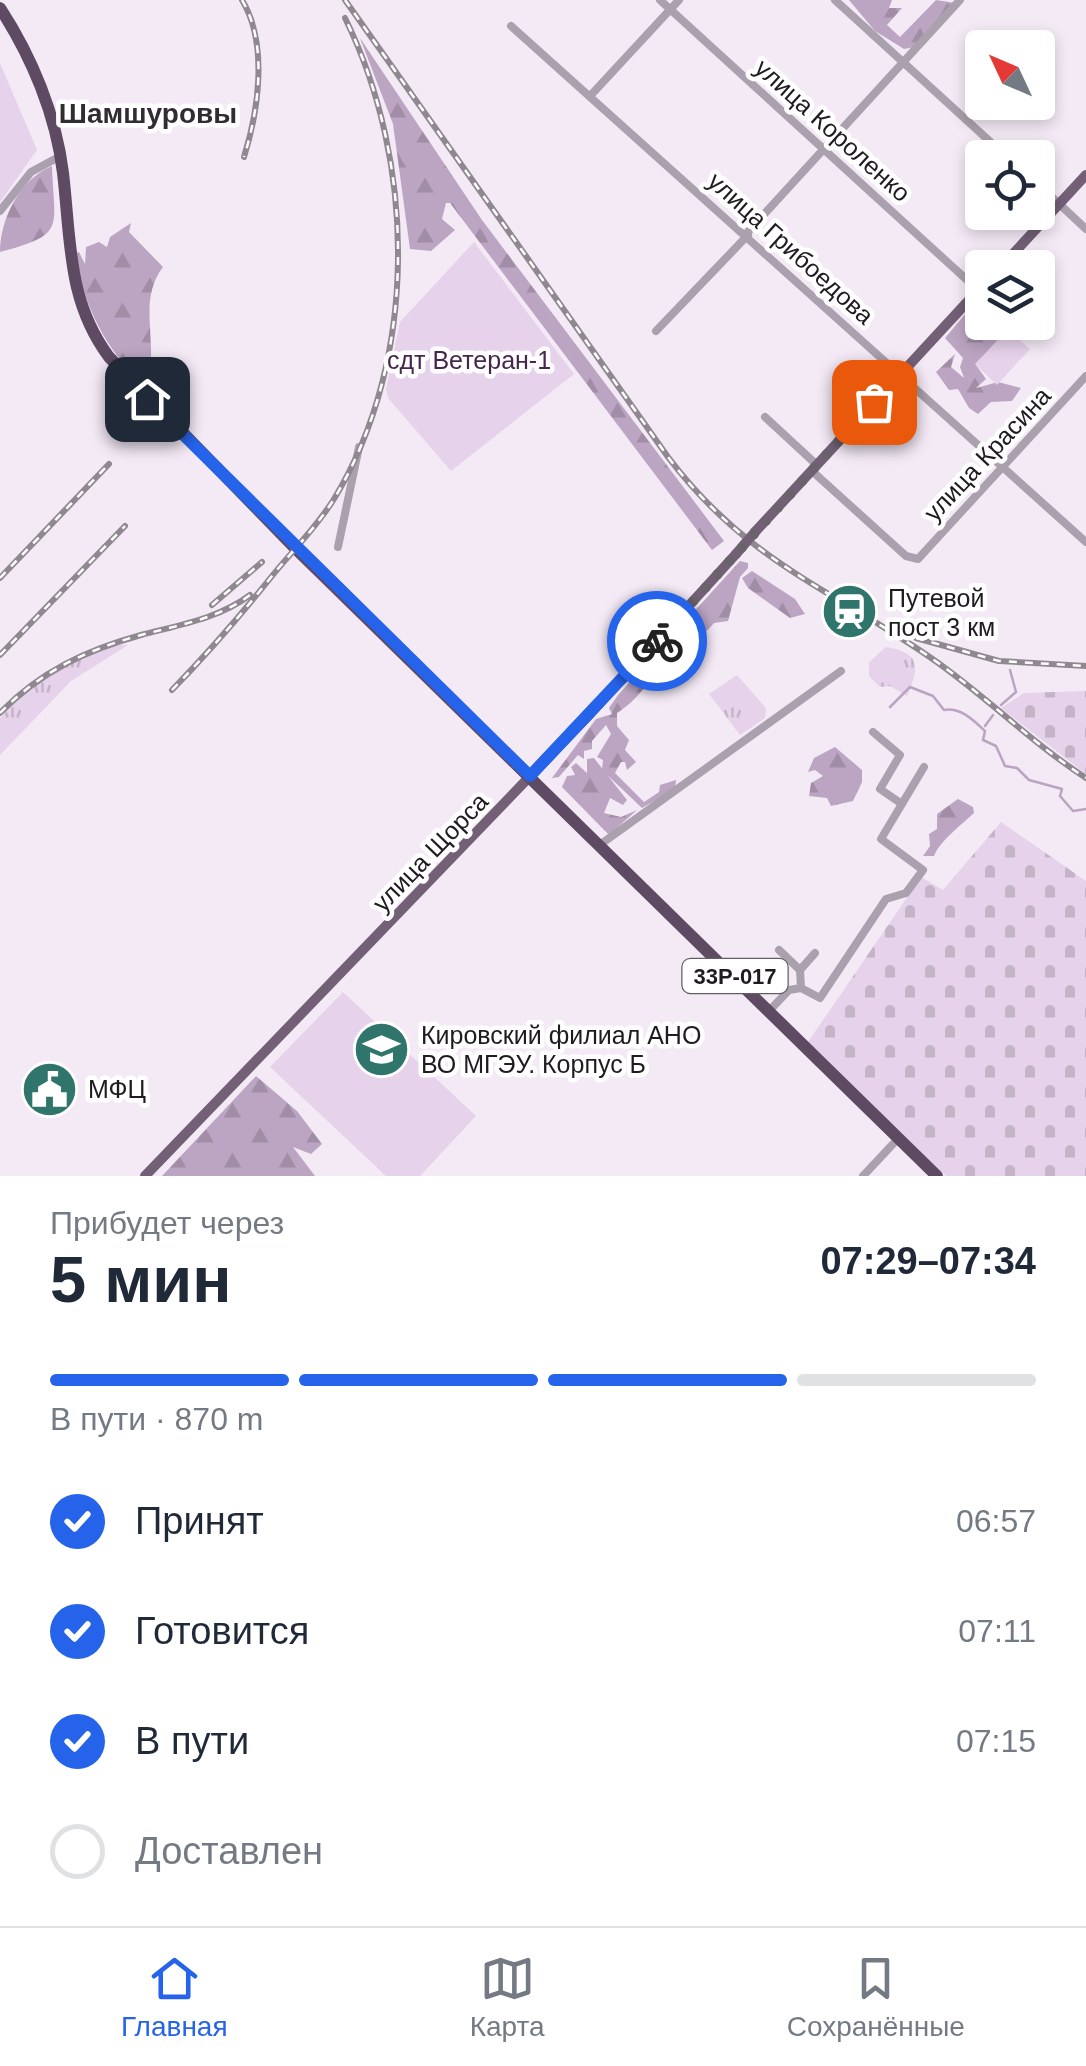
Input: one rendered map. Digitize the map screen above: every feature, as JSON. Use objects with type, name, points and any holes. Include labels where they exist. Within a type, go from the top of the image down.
[{"type":"highway","name":"33Р-017","points":[[0,8],[36,78],[58,144],[70,265],[90,330],[119,370],[232,490],[895,1141],[938,1176]]},
{"type":"highway","name":"33Р-017","points":[[0,21],[32,83],[55,159],[65,277],[85,334],[115,374],[198,455]]},
{"type":"highway","name":"33Р-017","points":[[528,779],[601,844],[770,1010],[926,1176]]},
{"type":"main road","points":[[1017,250],[1086,175]]},
{"type":"main road","name":"улица Щорса","points":[[145,1176],[528,779],[965,304]]},
{"type":"street","name":"улица Короленко","points":[[660,0],[965,275]]},
{"type":"street","points":[[591,95],[679,0]]},
{"type":"street","points":[[835,0],[988,140]]},
{"type":"street","points":[[656,331],[960,0]]},
{"type":"street","name":"улица Грибоедова","points":[[511,26],[1086,542]]},
{"type":"street","points":[[0,211],[31,172],[55,159]]},
{"type":"street","points":[[1055,200],[1086,228]]},
{"type":"street","name":"улица Красина","points":[[814,468],[906,556],[918,559],[1086,376]]},
{"type":"street","points":[[766,418],[814,468]]},
{"type":"street","points":[[338,547],[359,446]]},
{"type":"street","points":[[601,844],[841,671]]},
{"type":"street","points":[[873,732],[900,755],[880,788],[902,804]]},
{"type":"street","points":[[770,1010],[789,990],[801,988],[820,998],[886,899],[906,894],[924,870],[882,839],[924,767]]},
{"type":"street","points":[[779,950],[800,970],[801,988]]},
{"type":"street","points":[[800,970],[816,953]]},
{"type":"street","points":[[862,1176],[895,1141]]},
{"type":"green space","points":[[849,0],[892,0],[889,8],[902,8],[887,25],[900,37],[936,0],[955,3],[914,47],[904,49],[875,31]]},
{"type":"green space","points":[[360,38],[482,220],[724,541],[712,550],[450,203],[446,203],[442,219],[455,230],[431,251],[410,249],[393,124]]},
{"type":"green space","points":[[0,63],[37,150],[0,202]]},
{"type":"green space","points":[[52,166],[52,226],[37,240],[0,252],[8,214],[21,190]]},
{"type":"green space","points":[[131,223],[129,232],[163,267],[150,299],[151,357],[163,360],[172,383],[173,405],[153,394],[103,335],[83,289],[74,254],[79,252],[85,264],[86,247],[99,242],[107,247],[110,237]]},
{"type":"green space","name":"сдт Ветеран-1","points":[[474,242],[574,374],[451,471],[388,398],[386,389],[400,322]]},
{"type":"green space","points":[[965,314],[965,340],[999,340],[976,365],[986,379],[976,388],[998,382],[1021,388],[1012,401],[991,402],[978,414],[969,408],[958,389],[949,390],[936,372],[955,354],[951,367],[964,378],[960,367],[963,358],[945,338]]},
{"type":"green space","points":[[998,340],[1020,340],[1030,349],[997,385],[975,364]]},
{"type":"green space","points":[[740,561],[748,563],[748,568],[740,577],[728,621],[714,623],[670,656],[639,694],[617,713],[617,726],[629,740],[625,750],[636,762],[627,770],[625,762],[621,762],[615,773],[644,802],[659,792],[660,785],[676,780],[675,789],[642,808],[602,770],[603,760],[597,757],[611,734],[606,725],[592,741],[592,749],[584,751],[584,759],[578,755],[559,777],[552,778],[596,719],[612,714],[609,708],[618,695]]},
{"type":"green space","points":[[752,571],[795,599],[805,614],[790,618],[748,588],[742,578]]},
{"type":"green space","points":[[128,645],[71,681],[0,755],[0,718],[26,693],[75,658],[110,646]]},
{"type":"green space","points":[[886,647],[906,653],[915,663],[907,696],[890,686],[880,687],[869,676],[869,662]]},
{"type":"green space","points":[[737,675],[766,708],[765,718],[740,735],[709,694]]},
{"type":"green space","points":[[1086,691],[1086,774],[1001,708],[1024,693]]},
{"type":"green space","points":[[835,747],[862,770],[862,782],[853,801],[831,806],[827,798],[809,796],[811,783],[823,776],[815,770],[808,772],[814,758]]},
{"type":"green space","points":[[594,758],[627,800],[623,805],[610,798],[604,813],[621,817],[637,810],[609,835],[562,787],[567,776],[575,775],[571,767],[576,763],[587,773],[587,759]]},
{"type":"green space","points":[[958,799],[973,807],[974,813],[934,856],[923,856],[930,846],[929,834],[937,829],[937,814]]},
{"type":"green space","points":[[1001,822],[1086,881],[1086,1176],[946,1176],[808,1042],[921,877],[943,890]]},
{"type":"green space","points":[[343,992],[476,1116],[420,1176],[386,1176],[270,1067]]},
{"type":"green space","points":[[256,1076],[297,1111],[322,1144],[311,1154],[293,1147],[315,1176],[162,1176]]},
{"type":"waterway","points":[[1001,705],[1016,692],[1010,670]]},
{"type":"waterway","points":[[890,707],[910,687],[933,696],[944,710],[962,713],[985,731],[983,740],[996,746],[1005,766],[1017,768],[1029,780],[1062,789],[1060,796],[1073,811],[1086,809]]},
{"type":"waterway","points":[[985,726],[993,715]]},
{"type":"railway","points":[[242,0],[250,17],[258,56],[257,98],[244,157]]},
{"type":"railway","points":[[345,0],[668,457],[698,493],[760,549],[934,660],[1086,778]]},
{"type":"railway","points":[[172,690],[327,510],[362,444],[382,385],[394,323],[398,260],[395,197],[385,134],[368,74],[345,18]]},
{"type":"railway","points":[[0,578],[109,464]]},
{"type":"railway","points":[[0,655],[125,526]]},
{"type":"railway","points":[[212,605],[262,562]]},
{"type":"railway","points":[[0,713],[48,674],[83,655],[211,616],[250,595]]},
{"type":"railway","points":[[916,638],[999,661],[1086,666]]},
{"type":"way so far","points":[[657,641],[874,402]]},
{"type":"place","name":"Путевой пост 3 км","points":[[849,612]]},
{"type":"place","name":"Кировский филиал АНО ВО МГЭУ. Корпус Б","points":[[382,1049]]},
{"type":"place","name":"МФЦ","points":[[49,1089]]},
{"type":"district","name":"Шамшуровы","points":[[148,113]]},
{"type":"route","points":[[147,399],[530,776],[657,641]]}]
